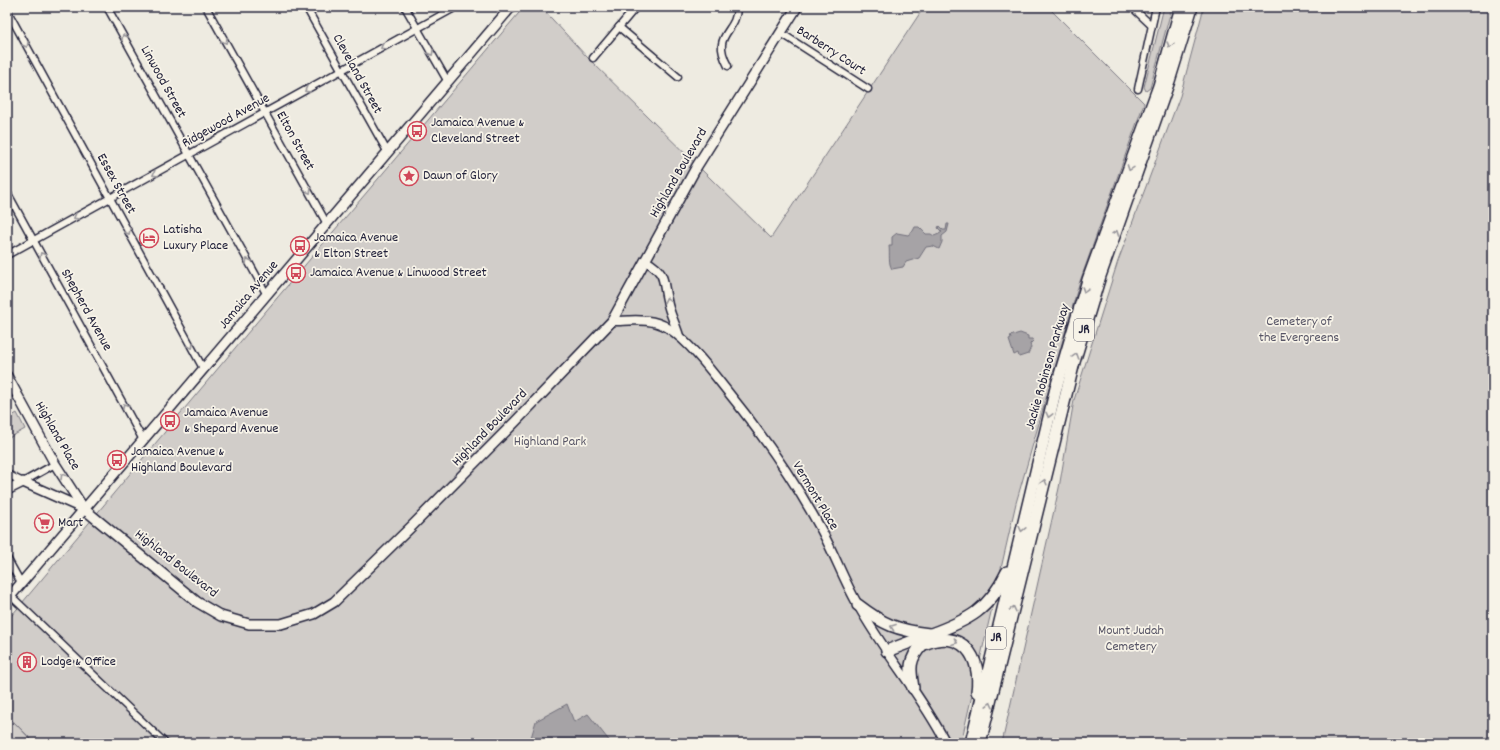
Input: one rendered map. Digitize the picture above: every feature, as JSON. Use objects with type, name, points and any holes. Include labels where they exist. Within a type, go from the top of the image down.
[{"type":"highway","name":"Jackie Robinson Parkway","points":[[971,743],[1056,388],[1088,280],[1159,86],[1181,7]]},
{"type":"highway","name":"Jackie Robinson Parkway","points":[[980,743],[1074,362],[1100,276],[1169,81],[1192,7]]},
{"type":"highway","points":[[890,654],[931,634],[962,622],[974,614],[985,605],[1000,587],[1017,552]]},
{"type":"highway","points":[[858,605],[876,619],[895,628],[911,632],[931,634]]},
{"type":"highway","points":[[890,654],[938,640],[954,641],[964,646],[974,657],[977,666],[978,676],[975,725]]},
{"type":"highway","points":[[913,688],[911,664],[914,655],[922,645]]},
{"type":"main road","name":"Highland Boulevard","points":[[84,509],[197,602],[221,616],[249,624],[282,624],[314,614],[334,602],[413,525],[612,322],[697,166],[797,7]]},
{"type":"main road","name":"Jamaica Avenue","points":[[9,598],[388,153],[507,9]]},
{"type":"main road","name":"Highland Place","points":[[7,376],[55,464],[84,509]]},
{"type":"main road","points":[[7,490],[23,482],[84,509]]},
{"type":"street","name":"Linwood Street","points":[[107,7],[267,295]]},
{"type":"street","name":"Elton Street","points":[[206,7],[327,224]]},
{"type":"street","name":"Cleveland Street","points":[[306,7],[388,153]]},
{"type":"street","points":[[405,7],[448,82]]},
{"type":"street","name":"Ridgewood Avenue","points":[[7,255],[456,7]]},
{"type":"street","points":[[593,58],[636,7]]},
{"type":"street","points":[[728,66],[722,53],[721,43],[734,22],[737,7]]},
{"type":"street","points":[[1132,7],[1147,23],[1151,25]]},
{"type":"street","points":[[1138,89],[1156,7]]},
{"type":"street","name":"Essex Street","points":[[7,10],[204,370]]},
{"type":"street","points":[[619,27],[678,77]]},
{"type":"street","name":"Barberry Court","points":[[781,33],[868,89]]},
{"type":"street","name":"Shepherd Avenue","points":[[7,192],[143,440]]},
{"type":"street","points":[[646,261],[660,271],[664,280],[667,301],[680,336]]},
{"type":"street","name":"Vermont Place","points":[[612,322],[640,320],[657,322],[680,336],[715,376],[756,427],[793,482],[819,525],[858,605],[933,719],[946,743]]},
{"type":"street","points":[[7,474],[23,482],[55,464]]},
{"type":"street","points":[[7,558],[21,584]]},
{"type":"street","points":[[9,598],[165,743]]},
{"type":"green space","name":"Highland Park","points":[[524,7],[541,7],[587,57],[771,238],[924,7],[1048,7],[1144,103],[1079,284],[1016,503],[961,743],[35,743],[10,718],[34,743],[7,743],[7,621],[266,311]]},
{"type":"green space","points":[[1164,7],[1172,7],[1150,88],[1146,91],[1144,87]]},
{"type":"green space","name":"Cemetery of the Evergreens","points":[[1204,7],[1493,7],[1493,743],[1002,743],[1059,488],[1074,400],[1118,261],[1180,96]]},
{"type":"green space","points":[[17,413],[25,429],[7,439],[7,419]]},
{"type":"shaded area","points":[[947,224],[949,224],[947,232],[942,236],[942,242],[939,249],[933,246],[926,247],[919,258],[906,262],[903,267],[892,269],[889,246],[892,246],[892,237],[897,233],[908,235],[915,227],[919,227],[926,234],[931,234],[934,236],[942,232],[938,228],[939,226],[943,230],[946,230]]},
{"type":"shaded area","points":[[1020,333],[1028,336],[1028,339],[1032,339],[1033,341],[1030,344],[1031,347],[1028,354],[1019,357],[1018,353],[1014,355],[1009,340],[1011,339],[1010,336]]},
{"type":"shaded area","points":[[567,704],[574,722],[588,714],[611,743],[511,743],[530,741],[536,721]]},
{"type":"place","name":"Jamaica Avenue & Cleveland Street","points":[[417,131]]},
{"type":"place","name":"Dawn of Glory","points":[[409,176]]},
{"type":"place","name":"Latisha Luxury Place","points":[[149,238]]},
{"type":"place","name":"Jamaica Avenue & Elton Street","points":[[300,246]]},
{"type":"place","name":"Jamaica Avenue & Linwood Street","points":[[296,273]]},
{"type":"place","name":"Jamaica Avenue & Shepard Avenue","points":[[170,421]]},
{"type":"place","name":"Jamaica Avenue & Highland Boulevard","points":[[117,460]]},
{"type":"place","name":"Mart","points":[[44,523]]},
{"type":"place","name":"Lodge & Office","points":[[27,662]]},
{"type":"park label","name":"Mount Judah Cemetery","points":[[1131,640]]}]
